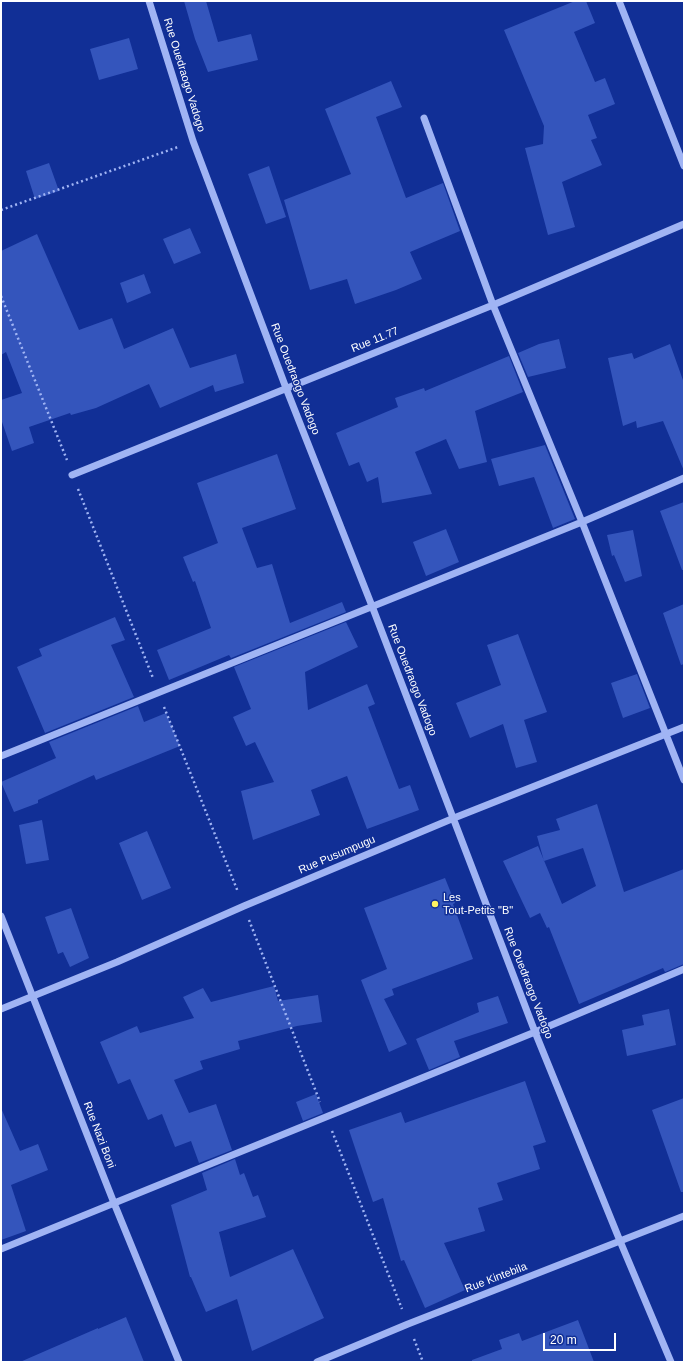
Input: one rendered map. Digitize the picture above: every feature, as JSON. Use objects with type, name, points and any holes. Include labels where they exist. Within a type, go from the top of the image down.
[{"type":"street","name":"Rue Ouedraogo Vadogo","points":[[149,1],[193,141],[286,388],[454,818],[535,1032],[671,1362]]},
{"type":"street","points":[[619,1],[684,166]]},
{"type":"street","points":[[424,118],[493,304],[582,522],[684,780]]},
{"type":"street","name":"Rue 11.77","points":[[72,475],[493,304],[684,224]]},
{"type":"street","points":[[1,756],[582,522],[684,478]]},
{"type":"street","name":"Rue Pusumpugu","points":[[1,1009],[34,997],[244,906],[454,818],[684,727]]},
{"type":"street","name":"Rue Nazi Boni","points":[[1,916],[114,1203],[179,1362]]},
{"type":"street","points":[[1,1249],[535,1032],[684,969]]},
{"type":"street","name":"Rue Kintebila","points":[[317,1362],[408,1324],[684,1216]]},
{"type":"path","points":[[1,210],[193,141]]},
{"type":"path","points":[[1,296],[424,1362]]},
{"type":"building","points":[[184,1],[206,1],[218,42],[251,34],[258,60],[208,72],[195,39]]},
{"type":"building","points":[[575,1],[586,1],[595,23],[574,32],[595,82],[605,78],[615,104],[588,115],[597,138],[591,140],[602,165],[562,182],[575,227],[548,235],[525,148],[543,144],[544,126],[504,30]]},
{"type":"building","points":[[129,38],[138,69],[99,80],[90,49]]},
{"type":"building","points":[[391,81],[402,107],[376,117],[406,198],[443,183],[460,231],[410,252],[422,279],[396,290],[355,304],[347,279],[310,290],[284,200],[351,174],[325,109]]},
{"type":"building","points":[[49,163],[59,191],[35,199],[26,171]]},
{"type":"building","points":[[269,166],[286,217],[266,224],[248,174]]},
{"type":"building","points":[[190,228],[201,253],[174,264],[163,239]]},
{"type":"building","points":[[37,234],[79,330],[112,318],[124,349],[173,328],[190,368],[236,354],[244,383],[215,392],[213,385],[160,408],[149,384],[96,408],[71,415],[70,413],[29,427],[34,443],[12,451],[1,419],[1,400],[22,393],[6,352],[1,355],[1,251]]},
{"type":"building","points":[[144,274],[151,293],[127,303],[120,283]]},
{"type":"building","points":[[559,339],[566,368],[528,377],[518,353],[539,344]]},
{"type":"building","points":[[670,344],[684,383],[684,471],[663,421],[637,428],[636,421],[623,426],[608,358],[632,353],[634,359]]},
{"type":"building","points":[[509,356],[523,392],[475,411],[487,462],[459,469],[446,439],[415,452],[432,494],[382,503],[378,477],[367,482],[359,462],[349,466],[336,433],[398,407],[395,398],[424,388],[425,391]]},
{"type":"building","points":[[545,445],[575,519],[553,528],[534,477],[499,486],[491,459]]},
{"type":"building","points":[[277,454],[296,509],[242,528],[257,568],[272,564],[290,623],[342,602],[346,612],[231,658],[229,655],[169,680],[157,650],[211,628],[195,581],[193,582],[183,557],[218,543],[197,483]]},
{"type":"building","points":[[684,502],[684,570],[682,570],[660,511]]},
{"type":"building","points":[[446,529],[459,562],[426,576],[413,542]]},
{"type":"building","points":[[633,530],[642,576],[625,582],[614,555],[612,556],[607,535]]},
{"type":"building","points":[[684,604],[684,664],[681,665],[663,613]]},
{"type":"building","points":[[115,617],[125,640],[111,645],[134,697],[45,733],[17,667],[42,656],[39,649]]},
{"type":"building","points":[[346,622],[358,647],[305,672],[308,710],[367,684],[375,704],[368,707],[399,789],[410,785],[419,810],[367,829],[347,776],[311,790],[320,815],[253,840],[241,791],[274,782],[255,742],[246,746],[233,717],[251,709],[234,667]]},
{"type":"building","points":[[518,634],[547,712],[524,720],[537,762],[516,768],[503,724],[470,738],[456,703],[501,685],[487,645]]},
{"type":"building","points":[[637,674],[650,708],[623,718],[611,683]]},
{"type":"building","points":[[138,706],[144,722],[166,713],[180,746],[96,780],[94,775],[38,800],[38,803],[14,812],[1,782],[56,758],[49,742]]},
{"type":"building","points":[[597,804],[624,892],[684,869],[684,964],[665,972],[663,968],[579,1004],[549,927],[547,928],[540,913],[530,918],[503,861],[538,846],[544,859],[537,836],[560,830],[556,819]],"holes":[[[583,848],[596,886],[562,904],[544,861]]]},
{"type":"building","points":[[42,820],[49,860],[26,864],[19,825]]},
{"type":"building","points":[[147,831],[171,888],[142,900],[119,843]]},
{"type":"building","points":[[445,878],[455,903],[453,904],[473,959],[392,989],[394,995],[384,999],[407,1044],[389,1052],[361,980],[387,969],[364,908]]},
{"type":"building","points":[[71,908],[89,958],[70,967],[63,952],[58,954],[45,917]]},
{"type":"building","points":[[274,986],[278,1001],[318,995],[322,1022],[297,1026],[238,1041],[240,1049],[200,1061],[203,1069],[174,1080],[189,1113],[216,1104],[232,1150],[199,1163],[191,1141],[175,1147],[162,1114],[148,1120],[130,1079],[118,1084],[100,1042],[137,1026],[140,1033],[194,1018],[183,997],[203,988],[211,1002]]},
{"type":"building","points":[[498,996],[508,1023],[454,1041],[460,1057],[429,1070],[416,1039],[479,1012],[477,1003]]},
{"type":"building","points":[[669,1009],[676,1045],[627,1056],[622,1030],[644,1025],[642,1015]]},
{"type":"building","points":[[525,1081],[546,1142],[533,1146],[540,1169],[497,1183],[503,1200],[478,1208],[485,1231],[444,1243],[465,1290],[425,1308],[404,1260],[401,1261],[383,1198],[373,1202],[349,1130],[401,1112],[405,1123]]},
{"type":"building","points":[[316,1094],[323,1113],[303,1121],[296,1102]]},
{"type":"building","points":[[684,1098],[684,1192],[681,1192],[652,1110]]},
{"type":"building","points":[[1,1108],[20,1151],[38,1144],[48,1170],[11,1185],[26,1231],[1,1240]]},
{"type":"building","points":[[235,1159],[240,1175],[244,1173],[253,1197],[258,1195],[266,1217],[219,1232],[230,1277],[293,1249],[324,1318],[252,1351],[237,1299],[206,1312],[190,1277],[171,1205],[207,1190],[202,1173]]},
{"type":"building","points":[[126,1317],[144,1362],[20,1362],[98,1328]]},
{"type":"building","points":[[578,1320],[594,1362],[472,1362],[472,1360],[502,1349],[499,1340],[519,1333],[522,1341]]},
{"type":"place","name":"Les Tout-Petits \"B\"","points":[[435,904]]}]
